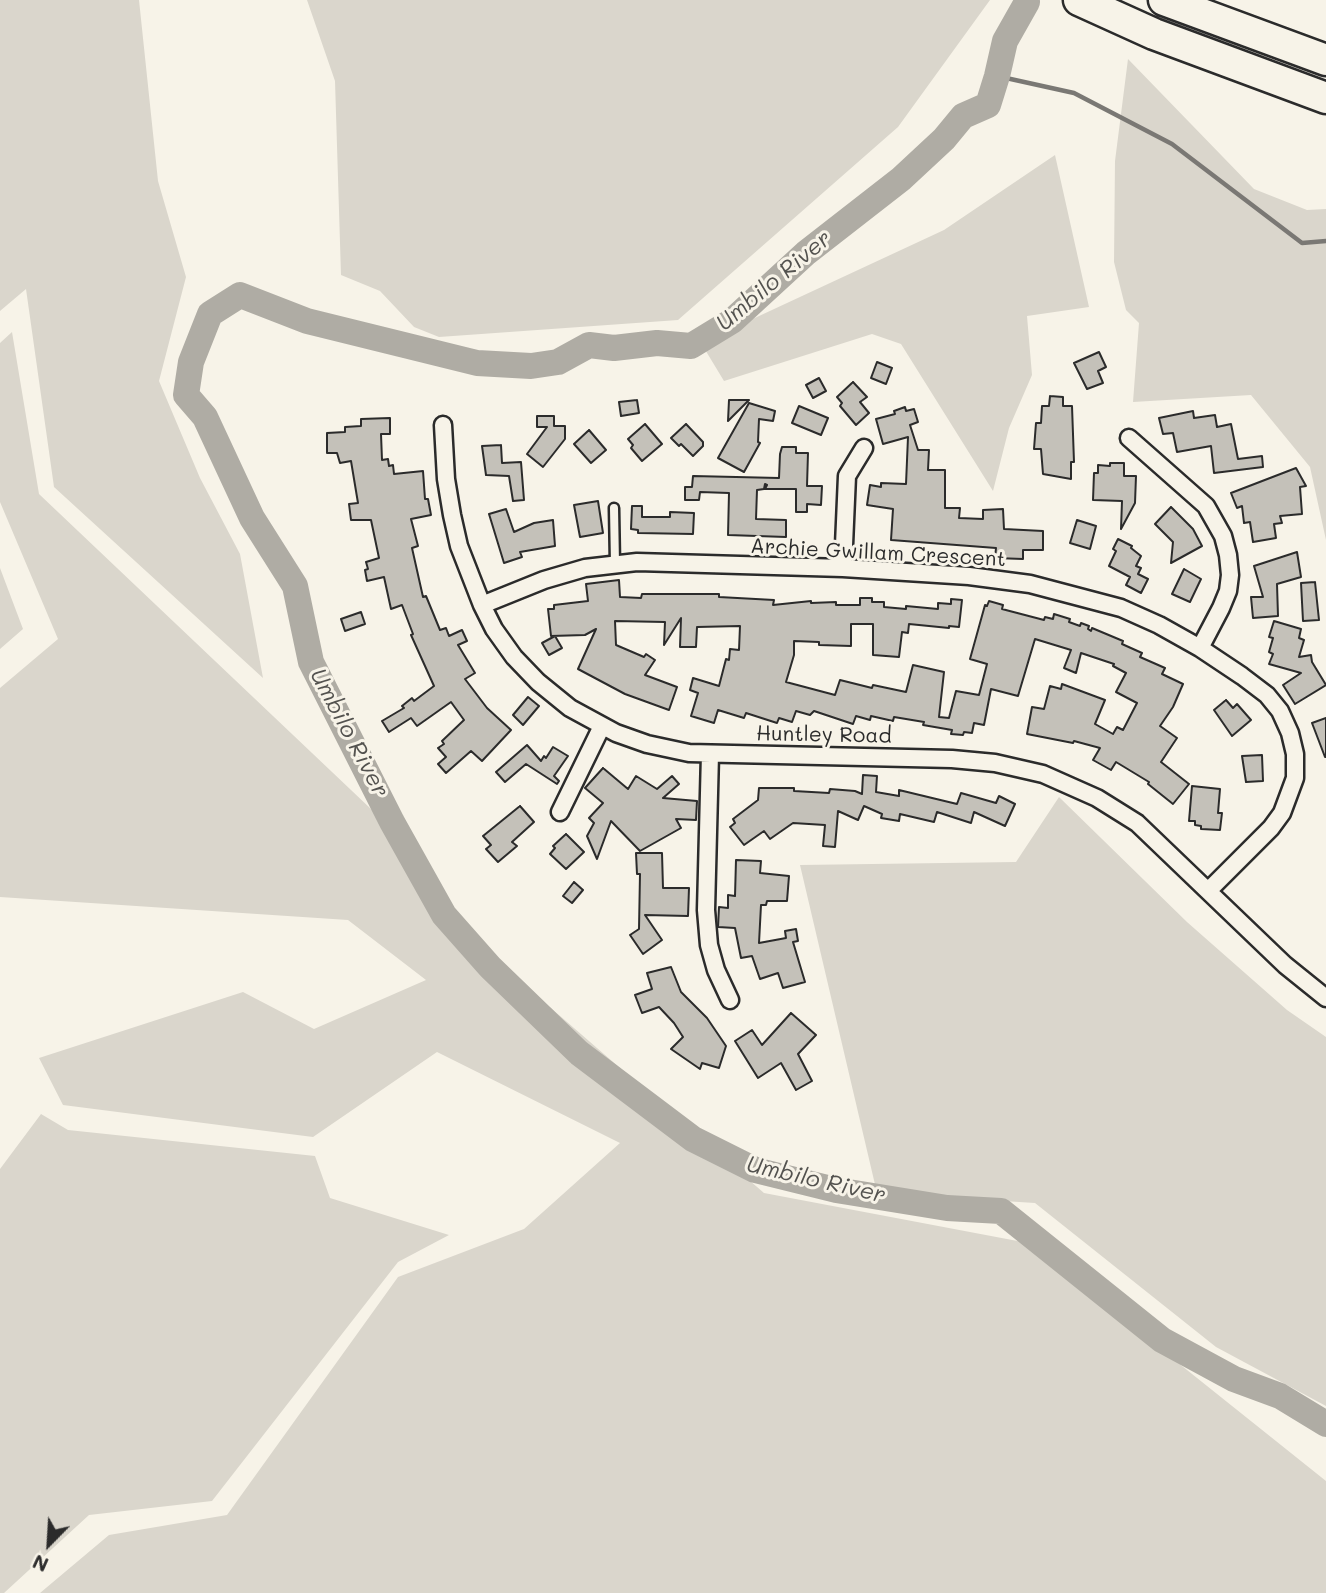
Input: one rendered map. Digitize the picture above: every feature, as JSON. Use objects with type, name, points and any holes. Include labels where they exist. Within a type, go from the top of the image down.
[{"type":"highway","points":[[1079,0],[1154,34],[1326,98]]},
{"type":"highway","points":[[1164,0],[1326,60]]},
{"type":"street","name":"Huntley Road","points":[[443,425],[446,479],[452,515],[459,546],[482,605],[494,629],[514,657],[538,682],[570,708],[602,726],[647,744],[689,752],[952,759],[995,763],[1043,774],[1097,798],[1137,823],[1285,965],[1326,998]]},
{"type":"street","points":[[1129,438],[1206,506],[1223,536],[1230,575],[1228,591],[1222,608],[1200,648]]},
{"type":"street","points":[[844,568],[847,476],[864,448]]},
{"type":"street","name":"Archie Gwillam Crescent","points":[[482,605],[544,580],[585,568],[637,562],[844,568],[969,576],[1030,584],[1121,608],[1200,648],[1267,695],[1280,711],[1290,733],[1295,754],[1295,778],[1282,813],[1271,828],[1208,891]]},
{"type":"street","points":[[560,812],[602,726]]},
{"type":"street","points":[[710,754],[706,910],[713,958],[730,1000]]},
{"type":"lane","points":[[614,508],[615,564]]},
{"type":"shaded area","points":[[0,0],[139,0],[158,181],[186,277],[159,381],[200,478],[240,554],[263,678],[54,487],[26,289],[0,311]]},
{"type":"shaded area","points":[[307,0],[990,0],[898,127],[678,320],[439,337],[414,327],[380,291],[341,275],[335,81]]},
{"type":"shaded area","points":[[1128,59],[1254,189],[1307,210],[1326,209],[1326,540],[1310,467],[1251,395],[1133,402],[1139,323],[1126,310],[1114,262],[1115,161]]},
{"type":"shaded area","points":[[1055,155],[1089,307],[1027,316],[1032,375],[1009,428],[993,491],[901,344],[872,334],[724,381],[701,343],[944,230]]},
{"type":"shaded area","points":[[12,332],[39,494],[390,827],[468,936],[764,1193],[1028,1243],[1326,1481],[1326,1593],[40,1593],[109,1535],[227,1515],[398,1277],[524,1229],[620,1143],[437,1052],[313,1137],[63,1105],[39,1058],[243,992],[314,1029],[426,980],[348,920],[0,897],[0,688],[58,639],[0,502],[0,343]]},
{"type":"shaded area","points":[[0,568],[23,629],[0,649]]},
{"type":"shaded area","points":[[1059,797],[1187,922],[1287,1010],[1326,1037],[1326,1406],[1216,1347],[1035,1203],[877,1193],[800,865],[1016,862]]},
{"type":"shaded area","points":[[41,1114],[68,1130],[315,1156],[330,1198],[449,1235],[398,1262],[212,1501],[89,1515],[4,1593],[0,1593],[0,1169]]},
{"type":"building","points":[[1099,352],[1106,367],[1098,371],[1103,383],[1087,389],[1074,363]]},
{"type":"building","points":[[877,362],[892,368],[886,384],[871,378]]},
{"type":"building","points":[[819,378],[826,391],[813,398],[806,385]]},
{"type":"building","points":[[853,382],[867,397],[860,402],[869,413],[856,425],[840,406],[842,403],[837,397]]},
{"type":"building","points":[[1050,396],[1063,397],[1063,406],[1072,406],[1074,462],[1071,462],[1071,479],[1043,474],[1041,449],[1034,449],[1036,423],[1041,423],[1042,406],[1049,406]]},
{"type":"building","points":[[637,400],[639,413],[621,416],[619,402]]},
{"type":"building","points":[[729,400],[749,400],[728,421]]},
{"type":"building","points":[[749,403],[775,411],[773,421],[759,419],[760,443],[744,472],[718,458]]},
{"type":"building","points":[[799,406],[828,418],[821,435],[792,423]]},
{"type":"building","points":[[905,407],[906,411],[914,409],[918,422],[910,425],[918,450],[929,450],[928,470],[945,470],[945,508],[960,508],[959,518],[983,519],[983,510],[1003,509],[1004,529],[1043,531],[1043,550],[1023,550],[1023,559],[995,558],[996,548],[891,540],[893,509],[867,505],[870,485],[881,487],[881,483],[906,484],[908,437],[883,444],[876,419],[895,414],[894,411]]},
{"type":"building","points":[[1193,411],[1194,418],[1215,415],[1217,427],[1231,424],[1238,459],[1262,456],[1263,467],[1214,473],[1211,446],[1177,452],[1173,433],[1163,434],[1159,418]]},
{"type":"building","points":[[537,416],[554,416],[554,426],[565,426],[565,439],[543,467],[527,454],[547,427],[537,427]]},
{"type":"building","points":[[390,418],[390,434],[381,434],[382,460],[388,459],[389,466],[393,465],[394,474],[423,471],[425,499],[428,499],[431,515],[411,519],[418,546],[412,548],[423,597],[426,596],[440,630],[446,628],[449,636],[462,630],[467,641],[458,645],[475,673],[465,679],[487,708],[511,730],[482,761],[471,751],[446,773],[438,764],[446,757],[438,748],[464,720],[451,702],[417,726],[411,718],[389,732],[382,721],[404,708],[402,706],[412,698],[414,701],[434,686],[411,635],[413,634],[402,605],[391,609],[384,577],[367,581],[366,562],[379,558],[371,520],[351,520],[349,504],[358,503],[351,461],[340,463],[337,453],[327,453],[327,433],[345,432],[345,427],[361,426],[361,419]]},
{"type":"building","points":[[645,424],[662,444],[642,461],[631,448],[633,445],[628,439]]},
{"type":"building","points":[[686,424],[703,442],[703,446],[693,456],[671,438]]},
{"type":"building","points":[[589,430],[606,450],[591,463],[574,444]]},
{"type":"building","points":[[501,445],[502,463],[521,462],[524,500],[513,501],[509,476],[486,475],[482,446]]},
{"type":"building","points":[[782,447],[796,447],[796,453],[808,453],[807,486],[822,486],[821,505],[807,504],[807,512],[796,512],[796,489],[765,489],[765,484],[764,489],[757,490],[756,519],[786,520],[786,537],[728,535],[729,493],[700,492],[699,500],[685,500],[685,487],[692,487],[693,476],[779,478]]},
{"type":"building","points":[[1110,463],[1124,463],[1124,476],[1136,476],[1135,503],[1121,529],[1122,501],[1093,500],[1094,473],[1098,473],[1098,465],[1110,466]]},
{"type":"building","points":[[1296,468],[1306,486],[1300,487],[1302,514],[1280,516],[1282,523],[1274,524],[1276,538],[1253,542],[1250,522],[1244,523],[1242,506],[1237,508],[1231,493]]},
{"type":"building","points":[[598,501],[603,533],[580,537],[574,505]]},
{"type":"building","points":[[632,506],[642,506],[642,517],[670,517],[670,512],[694,513],[693,534],[638,533],[638,530],[631,529]]},
{"type":"building","points":[[1171,507],[1193,529],[1202,546],[1171,563],[1173,542],[1155,524]]},
{"type":"building","points":[[506,509],[514,532],[534,523],[553,520],[555,546],[520,552],[522,557],[504,563],[489,514]]},
{"type":"building","points":[[1077,520],[1096,526],[1090,549],[1070,543]]},
{"type":"building","points":[[1118,539],[1132,546],[1141,556],[1136,566],[1141,568],[1138,574],[1148,579],[1141,593],[1126,585],[1130,577],[1109,566]]},
{"type":"building","points":[[1297,552],[1301,577],[1277,584],[1278,616],[1253,618],[1251,597],[1263,597],[1254,566]]},
{"type":"building","points":[[1184,569],[1201,579],[1190,602],[1172,594]]},
{"type":"building","points":[[619,580],[620,597],[641,598],[642,594],[719,594],[719,597],[774,600],[773,605],[811,601],[860,605],[860,598],[872,598],[872,602],[884,602],[884,607],[906,609],[906,606],[938,609],[938,603],[951,604],[951,599],[962,600],[959,627],[909,624],[908,633],[902,632],[899,657],[873,655],[873,624],[851,624],[851,646],[794,641],[794,655],[786,682],[835,695],[840,680],[872,688],[873,685],[906,692],[913,665],[944,672],[939,717],[949,718],[956,691],[979,695],[987,664],[970,659],[985,605],[987,606],[989,601],[1003,605],[1002,609],[1044,620],[1045,617],[1053,619],[1054,614],[1070,619],[1069,622],[1080,626],[1081,623],[1089,626],[1091,631],[1092,628],[1123,641],[1122,644],[1142,653],[1140,657],[1165,668],[1162,674],[1183,684],[1173,707],[1160,726],[1177,738],[1161,762],[1189,784],[1173,804],[1148,784],[1149,782],[1116,762],[1111,770],[1093,760],[1100,748],[1027,734],[1032,707],[1044,709],[1050,686],[1061,689],[1062,684],[1105,700],[1095,724],[1113,734],[1117,727],[1123,730],[1137,703],[1116,692],[1126,673],[1113,666],[1114,664],[1081,653],[1076,673],[1064,668],[1071,650],[1035,639],[1018,696],[991,689],[984,725],[974,723],[972,733],[964,732],[963,735],[951,734],[952,730],[923,725],[924,722],[894,717],[893,721],[856,716],[853,724],[814,711],[810,715],[796,711],[792,722],[779,718],[777,723],[746,713],[744,718],[718,710],[714,723],[691,716],[698,693],[690,690],[693,678],[719,686],[726,659],[729,660],[730,649],[739,650],[740,626],[697,627],[696,647],[680,647],[681,618],[664,645],[665,622],[615,621],[616,645],[644,657],[646,654],[655,660],[645,675],[677,687],[669,710],[625,694],[578,669],[596,629],[585,635],[551,636],[548,609],[554,609],[554,605],[588,601],[586,584]]},
{"type":"building","points":[[1315,582],[1319,620],[1303,621],[1301,583]]},
{"type":"building","points":[[361,612],[365,624],[345,631],[341,619]]},
{"type":"building","points":[[1274,621],[1301,629],[1299,638],[1304,640],[1299,657],[1311,655],[1312,662],[1326,685],[1295,704],[1283,685],[1301,673],[1269,664],[1273,654],[1269,652],[1273,638],[1269,637]]},
{"type":"building","points":[[555,636],[562,648],[549,655],[542,643]]},
{"type":"building","points":[[528,697],[539,706],[523,725],[513,715]]},
{"type":"building","points":[[1226,700],[1233,708],[1237,704],[1251,720],[1232,736],[1214,710]]},
{"type":"building","points":[[1326,718],[1326,757],[1325,757],[1312,723]]},
{"type":"building","points":[[527,745],[541,761],[553,747],[568,756],[554,776],[559,781],[557,784],[526,764],[505,782],[496,772]]},
{"type":"building","points":[[1262,755],[1263,781],[1246,782],[1242,756]]},
{"type":"building","points":[[603,768],[628,789],[636,776],[657,789],[672,776],[679,784],[663,798],[697,801],[696,820],[676,819],[681,828],[640,851],[611,821],[597,859],[587,836],[594,823],[589,818],[603,803],[585,788]]},
{"type":"building","points":[[863,775],[877,776],[876,792],[899,796],[899,790],[957,804],[961,793],[996,803],[999,796],[1015,804],[1005,826],[974,812],[971,823],[937,812],[934,822],[900,814],[899,821],[881,818],[882,814],[864,806],[858,820],[838,811],[835,847],[823,846],[825,825],[793,823],[770,839],[764,831],[744,845],[730,827],[735,823],[733,819],[758,800],[759,788],[794,788],[794,791],[829,793],[830,789],[862,794]]},
{"type":"building","points":[[1192,786],[1220,789],[1220,830],[1201,829],[1201,826],[1195,825],[1195,821],[1189,821]]},
{"type":"building","points":[[520,806],[534,822],[512,842],[517,846],[498,862],[486,849],[491,845],[483,836]]},
{"type":"building","points":[[566,834],[584,852],[566,869],[550,854],[555,848],[553,846]]},
{"type":"building","points":[[636,853],[662,853],[663,888],[689,888],[688,916],[645,915],[662,940],[643,954],[630,935],[639,929],[640,874],[637,874]]},
{"type":"building","points":[[736,860],[761,861],[760,873],[789,876],[787,901],[767,901],[766,905],[761,905],[759,943],[786,938],[785,931],[796,929],[798,941],[793,942],[805,982],[783,988],[778,973],[760,979],[752,956],[741,958],[735,928],[718,927],[719,907],[728,908],[728,895],[735,896]]},
{"type":"building","points":[[574,882],[583,890],[572,903],[563,896]]},
{"type":"building","points":[[671,967],[681,992],[707,1018],[726,1046],[719,1068],[702,1063],[700,1069],[671,1049],[683,1037],[659,1007],[642,1013],[635,995],[652,989],[647,973]]},
{"type":"building","points":[[791,1013],[816,1035],[798,1054],[812,1081],[796,1090],[781,1063],[758,1078],[735,1041],[752,1030],[762,1045]]},
{"type":"waterway","name":"Umbilo River","points":[[1027,2],[1005,41],[988,105],[963,116],[944,139],[901,179],[806,253],[732,321],[691,346],[657,343],[614,348],[589,345],[558,362],[531,366],[477,363],[307,321],[240,295],[210,314],[191,362],[186,395],[205,417],[252,518],[295,586],[311,662],[392,822],[444,915],[490,967],[579,1053],[693,1139],[755,1170],[836,1190],[947,1208],[1001,1211],[1162,1340],[1234,1379],[1280,1396],[1326,1424]]},
{"type":"waterway","points":[[997,76],[1074,93],[1172,144],[1302,243],[1326,241]]}]
